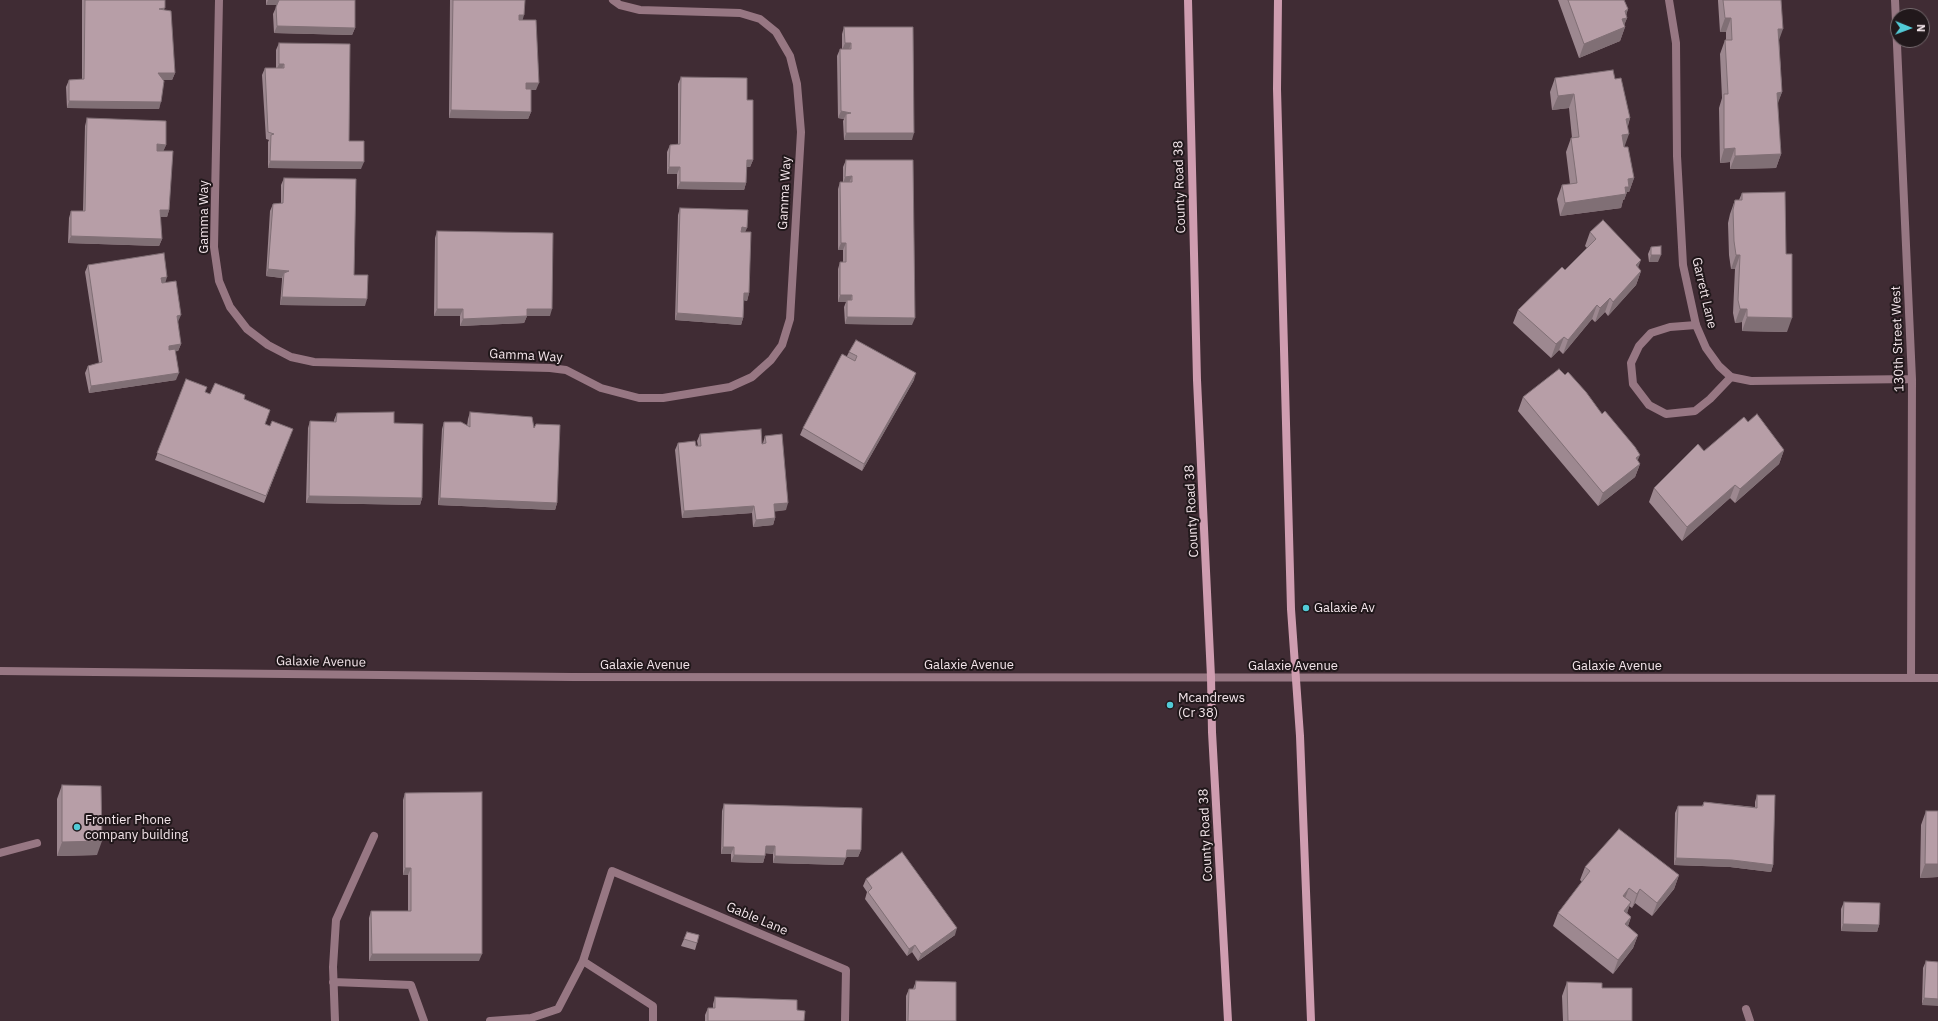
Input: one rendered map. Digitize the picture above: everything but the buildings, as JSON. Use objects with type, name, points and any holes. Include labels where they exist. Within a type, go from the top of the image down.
[{"type":"main road","name":"County Road 38","points":[[1188,0],[1197,380],[1211,678],[1212,732],[1228,1021]]},
{"type":"main road","points":[[1278,0],[1277,89],[1291,609],[1300,736],[1312,1021]]},
{"type":"street","name":"Gamma Way","points":[[219,0],[214,247],[219,281],[230,307],[247,329],[268,345],[291,357],[314,362],[556,368],[566,370],[601,388],[639,398],[664,398],[730,387],[752,377],[771,360],[782,345],[790,319],[801,132],[797,84],[790,56],[776,32],[760,19],[740,12],[640,10],[620,4],[613,0]]},
{"type":"street","name":"Garrett Lane","points":[[1669,0],[1676,43],[1677,156],[1683,265],[1696,325],[1706,348],[1718,366],[1731,377]]},
{"type":"street","name":"130th Street West","points":[[1895,0],[1912,379],[1912,678]]},
{"type":"street","points":[[1696,325],[1670,327],[1651,333],[1639,346],[1631,363],[1634,384],[1649,405],[1666,414],[1694,411],[1710,399],[1731,377],[1751,381],[1912,379]]},
{"type":"street","name":"Galaxie Avenue","points":[[0,671],[572,677],[1938,678]]},
{"type":"street","points":[[335,1021],[333,967],[336,920],[374,836]]},
{"type":"street","points":[[0,853],[37,843]]},
{"type":"street","name":"Gable Lane","points":[[583,961],[612,871],[846,970],[845,1021]]},
{"type":"street","points":[[490,1021],[531,1018],[558,1009],[583,961],[653,1006],[653,1021]]},
{"type":"street","points":[[334,982],[411,985],[424,1021]]},
{"type":"street","points":[[1746,1009],[1750,1021]]},
{"type":"place","name":"Galaxie Av","points":[[1306,608]]},
{"type":"place","name":"Mcandrews (Cr 38)","points":[[1170,705]]},
{"type":"place","name":"Frontier Phone company building","points":[[77,827]]}]
